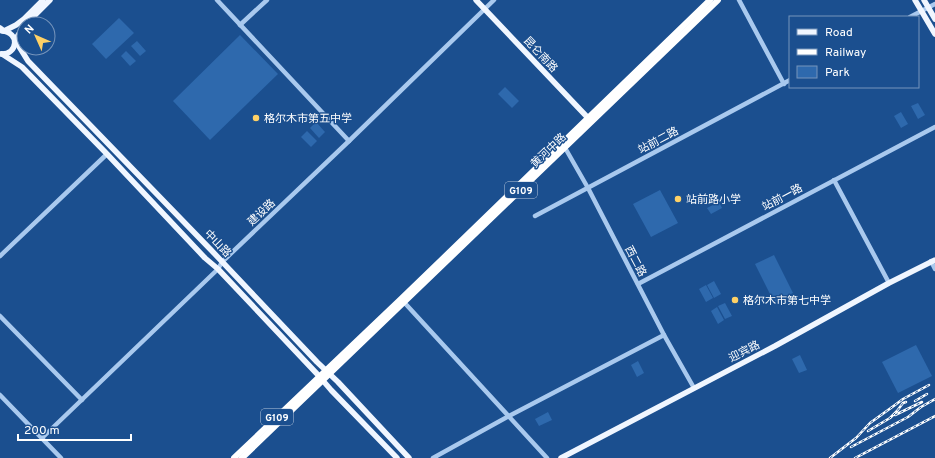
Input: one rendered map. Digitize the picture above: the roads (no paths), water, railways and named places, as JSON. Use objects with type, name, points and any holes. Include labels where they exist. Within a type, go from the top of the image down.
[{"type":"highway","name":"黄河中路","points":[[590,120],[709,0]]},
{"type":"highway","name":"黄河中路","points":[[321,378],[563,145],[718,0]]},
{"type":"highway","name":"G109","points":[[234,458],[321,378]]},
{"type":"highway","name":"G109","points":[[242,458],[321,378]]},
{"type":"main road","points":[[1,30],[16,25],[43,0]]},
{"type":"main road","points":[[34,16],[50,0]]},
{"type":"main road","name":"昆仑南路","points":[[476,0],[590,120]]},
{"type":"main road","points":[[916,0],[935,34]]},
{"type":"main road","points":[[924,0],[935,19]]},
{"type":"main road","name":"中山路","points":[[1,30],[11,34],[28,61],[409,458]]},
{"type":"main road","points":[[1,54],[11,51],[16,37]]},
{"type":"main road","name":"中山路","points":[[1,54],[22,67],[205,258],[218,269],[397,458]]},
{"type":"main road","name":"迎宾路","points":[[561,458],[775,346],[933,260]]},
{"type":"street","points":[[217,0],[349,141]]},
{"type":"street","points":[[240,25],[267,0]]},
{"type":"street","name":"建设路","points":[[42,438],[494,0]]},
{"type":"street","points":[[739,0],[784,84]]},
{"type":"street","points":[[912,16],[935,4]]},
{"type":"street","name":"站前二路","points":[[535,216],[789,81]]},
{"type":"street","name":"站前一路","points":[[638,284],[935,126]]},
{"type":"street","name":"西二路","points":[[563,145],[588,188],[664,335],[694,388]]},
{"type":"street","points":[[0,256],[107,154]]},
{"type":"street","points":[[834,180],[889,283]]},
{"type":"street","points":[[933,260],[935,269]]},
{"type":"street","points":[[402,301],[547,458]]},
{"type":"street","points":[[0,316],[82,400]]},
{"type":"street","points":[[433,458],[509,416],[664,335]]},
{"type":"street","points":[[0,395],[61,458]]},
{"type":"railway","points":[[830,458],[856,438],[870,423],[903,399],[929,385]]},
{"type":"railway","points":[[915,401],[927,394]]},
{"type":"railway","points":[[851,447],[908,417],[935,399]]},
{"type":"railway","points":[[868,431],[890,418],[903,403],[906,402]]},
{"type":"railway","points":[[895,415],[922,402]]},
{"type":"railway","points":[[855,458],[935,416]]},
{"type":"place","name":"格尔木市第五中学","points":[[256,118]]},
{"type":"place","name":"站前路小学","points":[[678,199]]},
{"type":"place","name":"格尔木市第七中学","points":[[735,300]]}]
